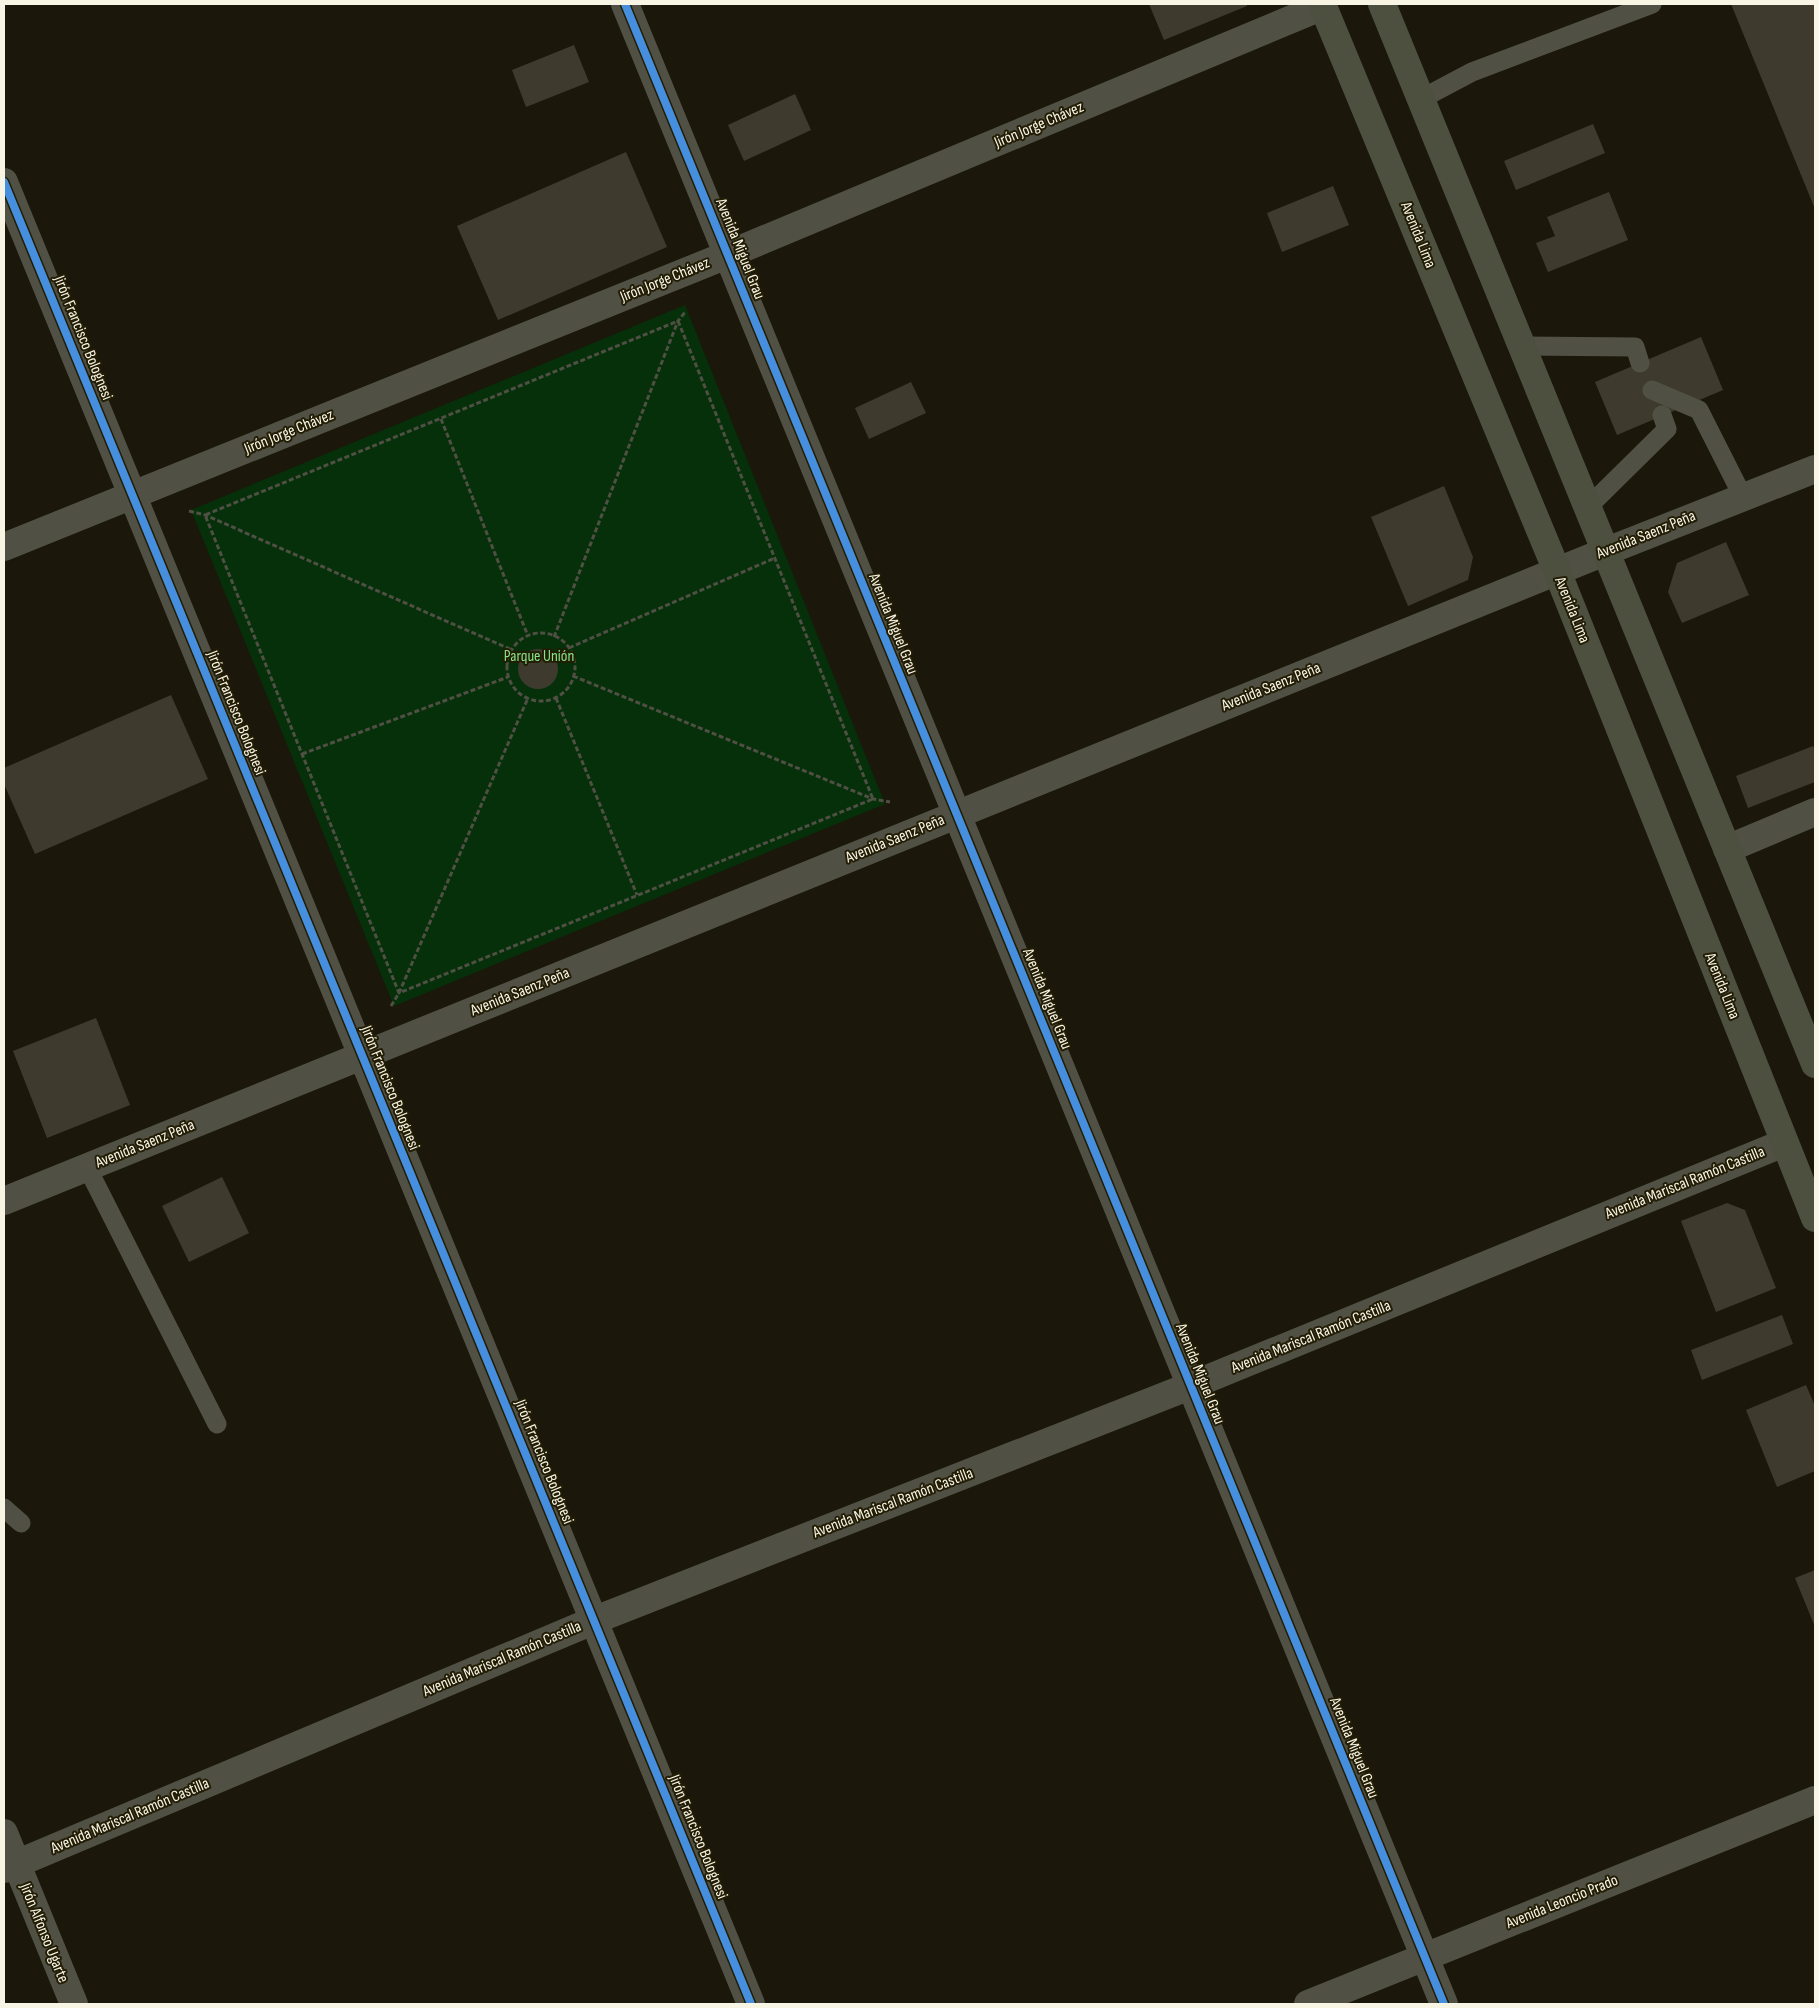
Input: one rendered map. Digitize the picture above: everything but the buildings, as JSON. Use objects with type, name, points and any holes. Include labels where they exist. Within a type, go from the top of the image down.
[{"type":"main road","points":[[1382,4],[1815,1064]]},
{"type":"main road","name":"Avenida Lima","points":[[1323,5],[1557,571],[1815,1218]]},
{"type":"street","name":"Avenida Miguel Grau","points":[[625,4],[1444,2004]]},
{"type":"street","name":"Jirón Jorge Chávez","points":[[4,547],[727,255],[1323,5]]},
{"type":"street","name":"Jirón Francisco Bolognesi","points":[[4,182],[751,2004]]},
{"type":"street","name":"Avenida Saenz Peña","points":[[4,1201],[1557,571],[1815,469]]},
{"type":"street","points":[[1727,849],[1815,812]]},
{"type":"street","name":"Avenida Mariscal Ramón Castilla","points":[[10,1867],[594,1620],[1190,1386],[1784,1143]]},
{"type":"street","name":"Avenida Leoncio Prado","points":[[1308,2004],[1815,1800]]},
{"type":"street","name":"Jirón Alfonso Ugarte","points":[[4,1833],[10,1867],[74,2004]]},
{"type":"lane","points":[[1421,99],[1472,72],[1652,4]]},
{"type":"lane","points":[[1521,346],[1635,347],[1640,362]]},
{"type":"lane","points":[[1652,390],[1699,410],[1742,497]]},
{"type":"lane","points":[[1588,506],[1667,429],[1662,415]]},
{"type":"lane","points":[[88,1167],[217,1424]]},
{"type":"lane","points":[[4,1508],[21,1523]]},
{"type":"path","points":[[554,636],[678,321],[689,306]]},
{"type":"path","points":[[205,515],[678,321]]},
{"type":"path","points":[[678,321],[873,799]]},
{"type":"path","points":[[441,419],[528,636]]},
{"type":"path","points":[[187,510],[205,515],[512,650]]},
{"type":"path","points":[[205,515],[399,993]]},
{"type":"path","points":[[569,648],[775,558]]},
{"type":"path","points":[[539,633],[554,636],[569,648],[574,659],[573,676],[565,691],[556,698],[545,701],[528,698],[515,690],[508,677],[507,660],[519,642],[528,636],[539,633]]},
{"type":"path","points":[[573,676],[873,799],[892,802]]},
{"type":"path","points":[[302,754],[508,677]]},
{"type":"path","points":[[390,1008],[399,993],[528,698]]},
{"type":"path","points":[[556,698],[637,895]]},
{"type":"path","points":[[399,993],[873,799]]},
{"type":"green space","name":"Parque Unión","points":[[685,305],[885,804],[394,1006],[191,510]]},
{"type":"cycle path","points":[[625,4],[1444,2004]]},
{"type":"cycle path","points":[[4,182],[751,2004]]}]
